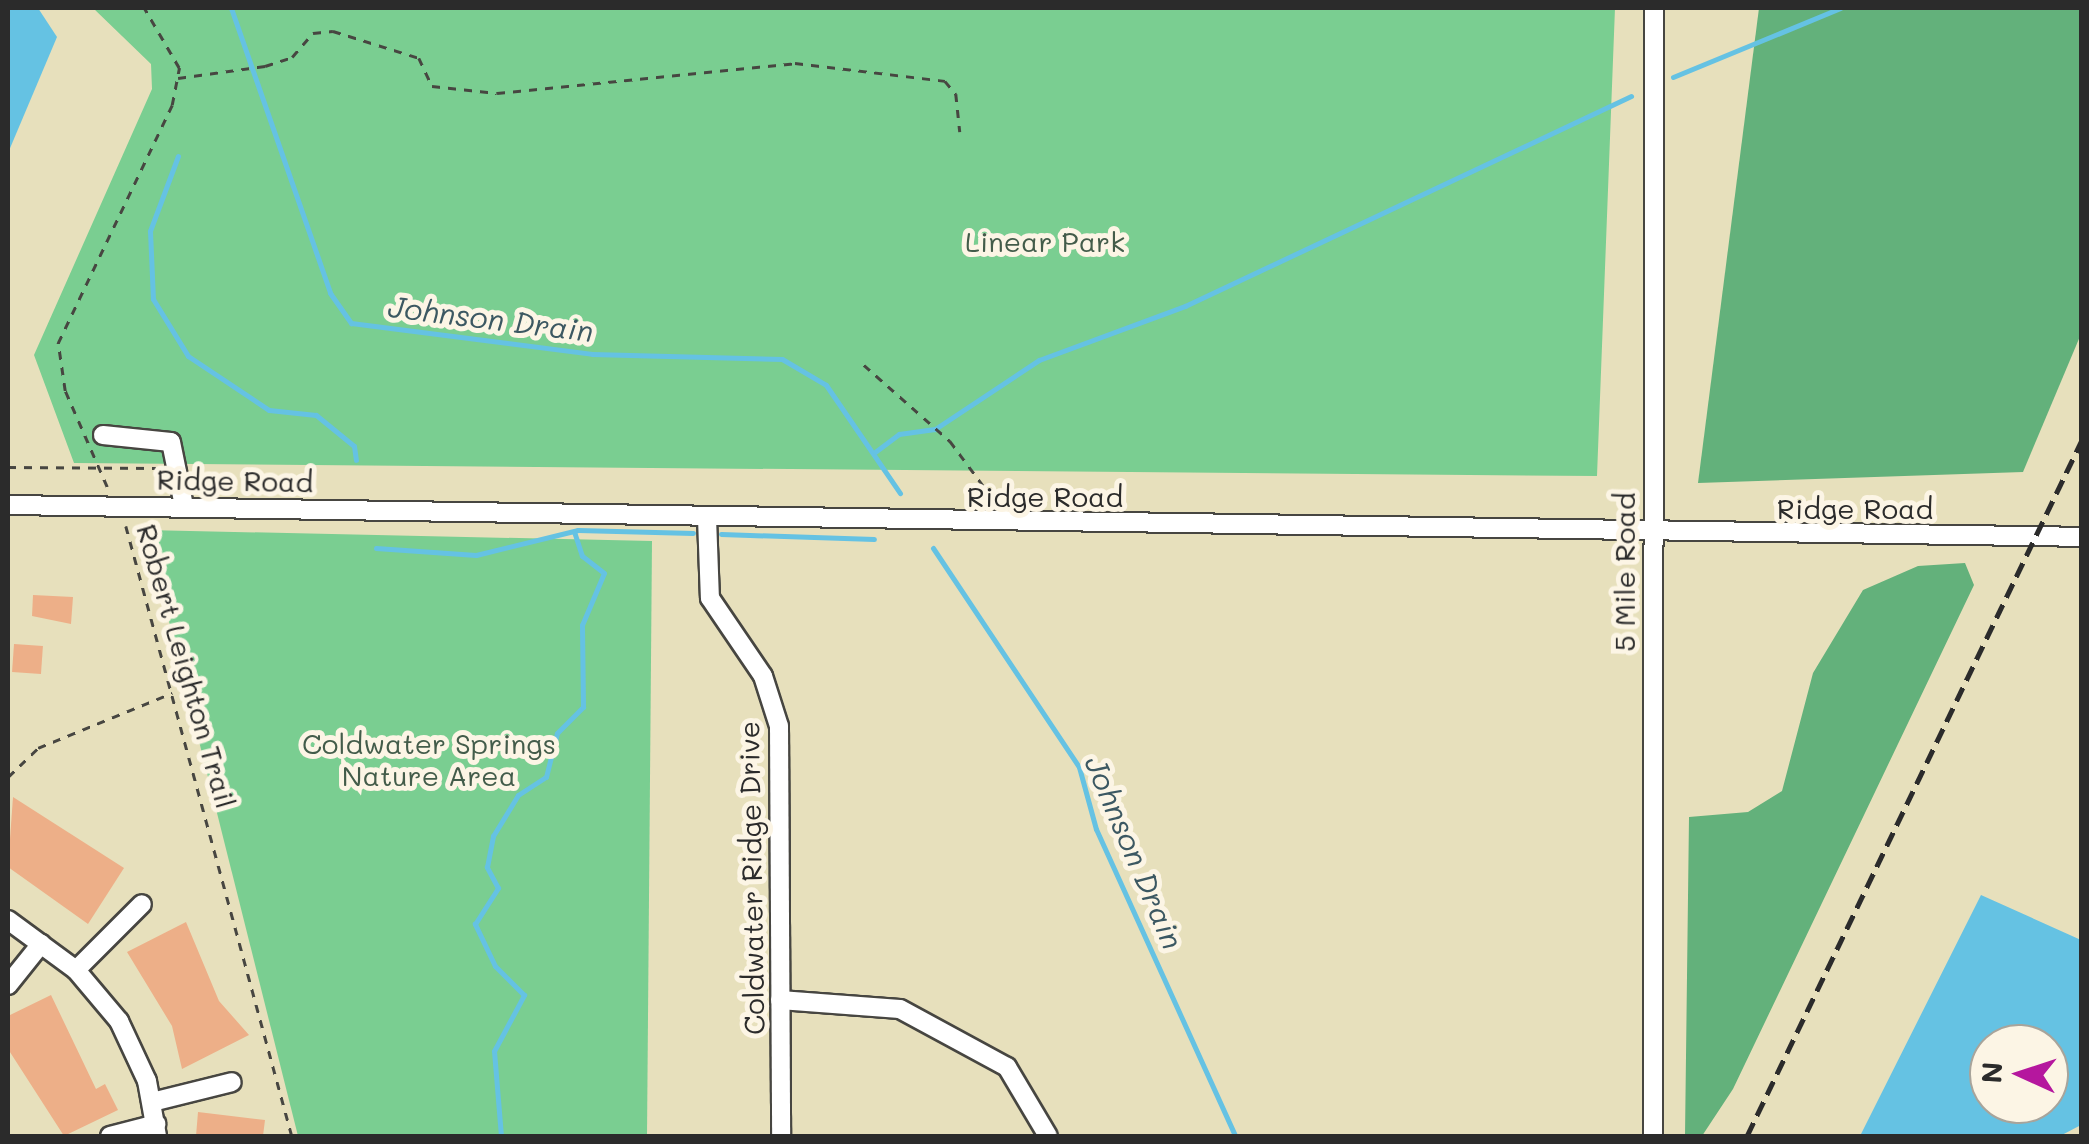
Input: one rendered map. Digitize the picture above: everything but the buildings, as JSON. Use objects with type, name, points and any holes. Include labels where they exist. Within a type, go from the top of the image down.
[{"type":"street","name":"5 Mile Road","points":[[1653,1136],[1654,8]]},
{"type":"street","points":[[103,434],[158,434],[182,468],[184,506]]},
{"type":"street","name":"Ridge Road","points":[[8,505],[2082,538]]},
{"type":"street","name":"Coldwater Ridge Drive","points":[[707,518],[714,609],[777,713],[781,1136]]},
{"type":"street","points":[[76,970],[142,904]]},
{"type":"street","points":[[8,920],[76,970],[130,1040],[152,1102],[156,1130],[110,1136]]},
{"type":"street","points":[[8,986],[40,944]]},
{"type":"street","points":[[780,1000],[900,1009],[1007,1068],[1048,1136]]},
{"type":"street","points":[[152,1102],[232,1082]]},
{"type":"path","points":[[144,8],[178,78],[265,66],[292,57],[313,33],[334,31],[419,58],[432,86],[497,93],[795,64],[944,81],[956,94],[960,132]]},
{"type":"path","name":"Robert Leighton Trail","points":[[178,78],[58,343],[65,391],[96,468],[117,506],[174,692],[292,1136]]},
{"type":"path","points":[[864,364],[985,480],[1005,523]]},
{"type":"path","points":[[8,467],[182,468]]},
{"type":"path","points":[[8,777],[38,748],[174,692]]},
{"type":"green space","name":"Linear Park","points":[[93,8],[1615,8],[1597,476],[74,463],[34,355],[152,89],[151,64]]},
{"type":"green space","points":[[1759,8],[2081,8],[2081,334],[2023,472],[1698,483]]},
{"type":"green space","name":"Coldwater Springs Nature Area","points":[[146,530],[652,541],[647,1136],[298,1136]]},
{"type":"green space","points":[[1965,563],[1974,585],[1733,1089],[1702,1136],[1685,1136],[1689,817],[1748,812],[1782,791],[1813,673],[1863,590],[1918,566]]},
{"type":"water","points":[[8,8],[38,8],[57,37],[8,153]]},
{"type":"water","points":[[1981,895],[2081,940],[2081,1125],[2060,1136],[1860,1136]]},
{"type":"waterway","name":"Johnson Drain","points":[[231,8],[330,293],[351,323],[592,354],[782,359],[826,385],[900,493]]},
{"type":"waterway","points":[[1673,77],[1840,8]]},
{"type":"waterway","points":[[875,452],[899,434],[935,429],[1039,360],[1185,306],[1631,96]]},
{"type":"waterway","points":[[178,156],[150,231],[153,299],[188,356],[269,410],[316,415],[354,446],[356,460]]},
{"type":"waterway","points":[[376,548],[476,555],[578,530],[693,533]]},
{"type":"waterway","points":[[501,1136],[494,1051],[524,995],[495,966],[475,924],[498,888],[487,867],[493,836],[518,795],[546,777],[557,733],[583,707],[582,625],[604,573],[582,556],[574,532]]},
{"type":"waterway","points":[[721,534],[874,539]]},
{"type":"waterway","name":"Johnson Drain","points":[[933,548],[1079,767],[1096,829],[1235,1136]]},
{"type":"railway","points":[[1747,1136],[2082,440]]}]
